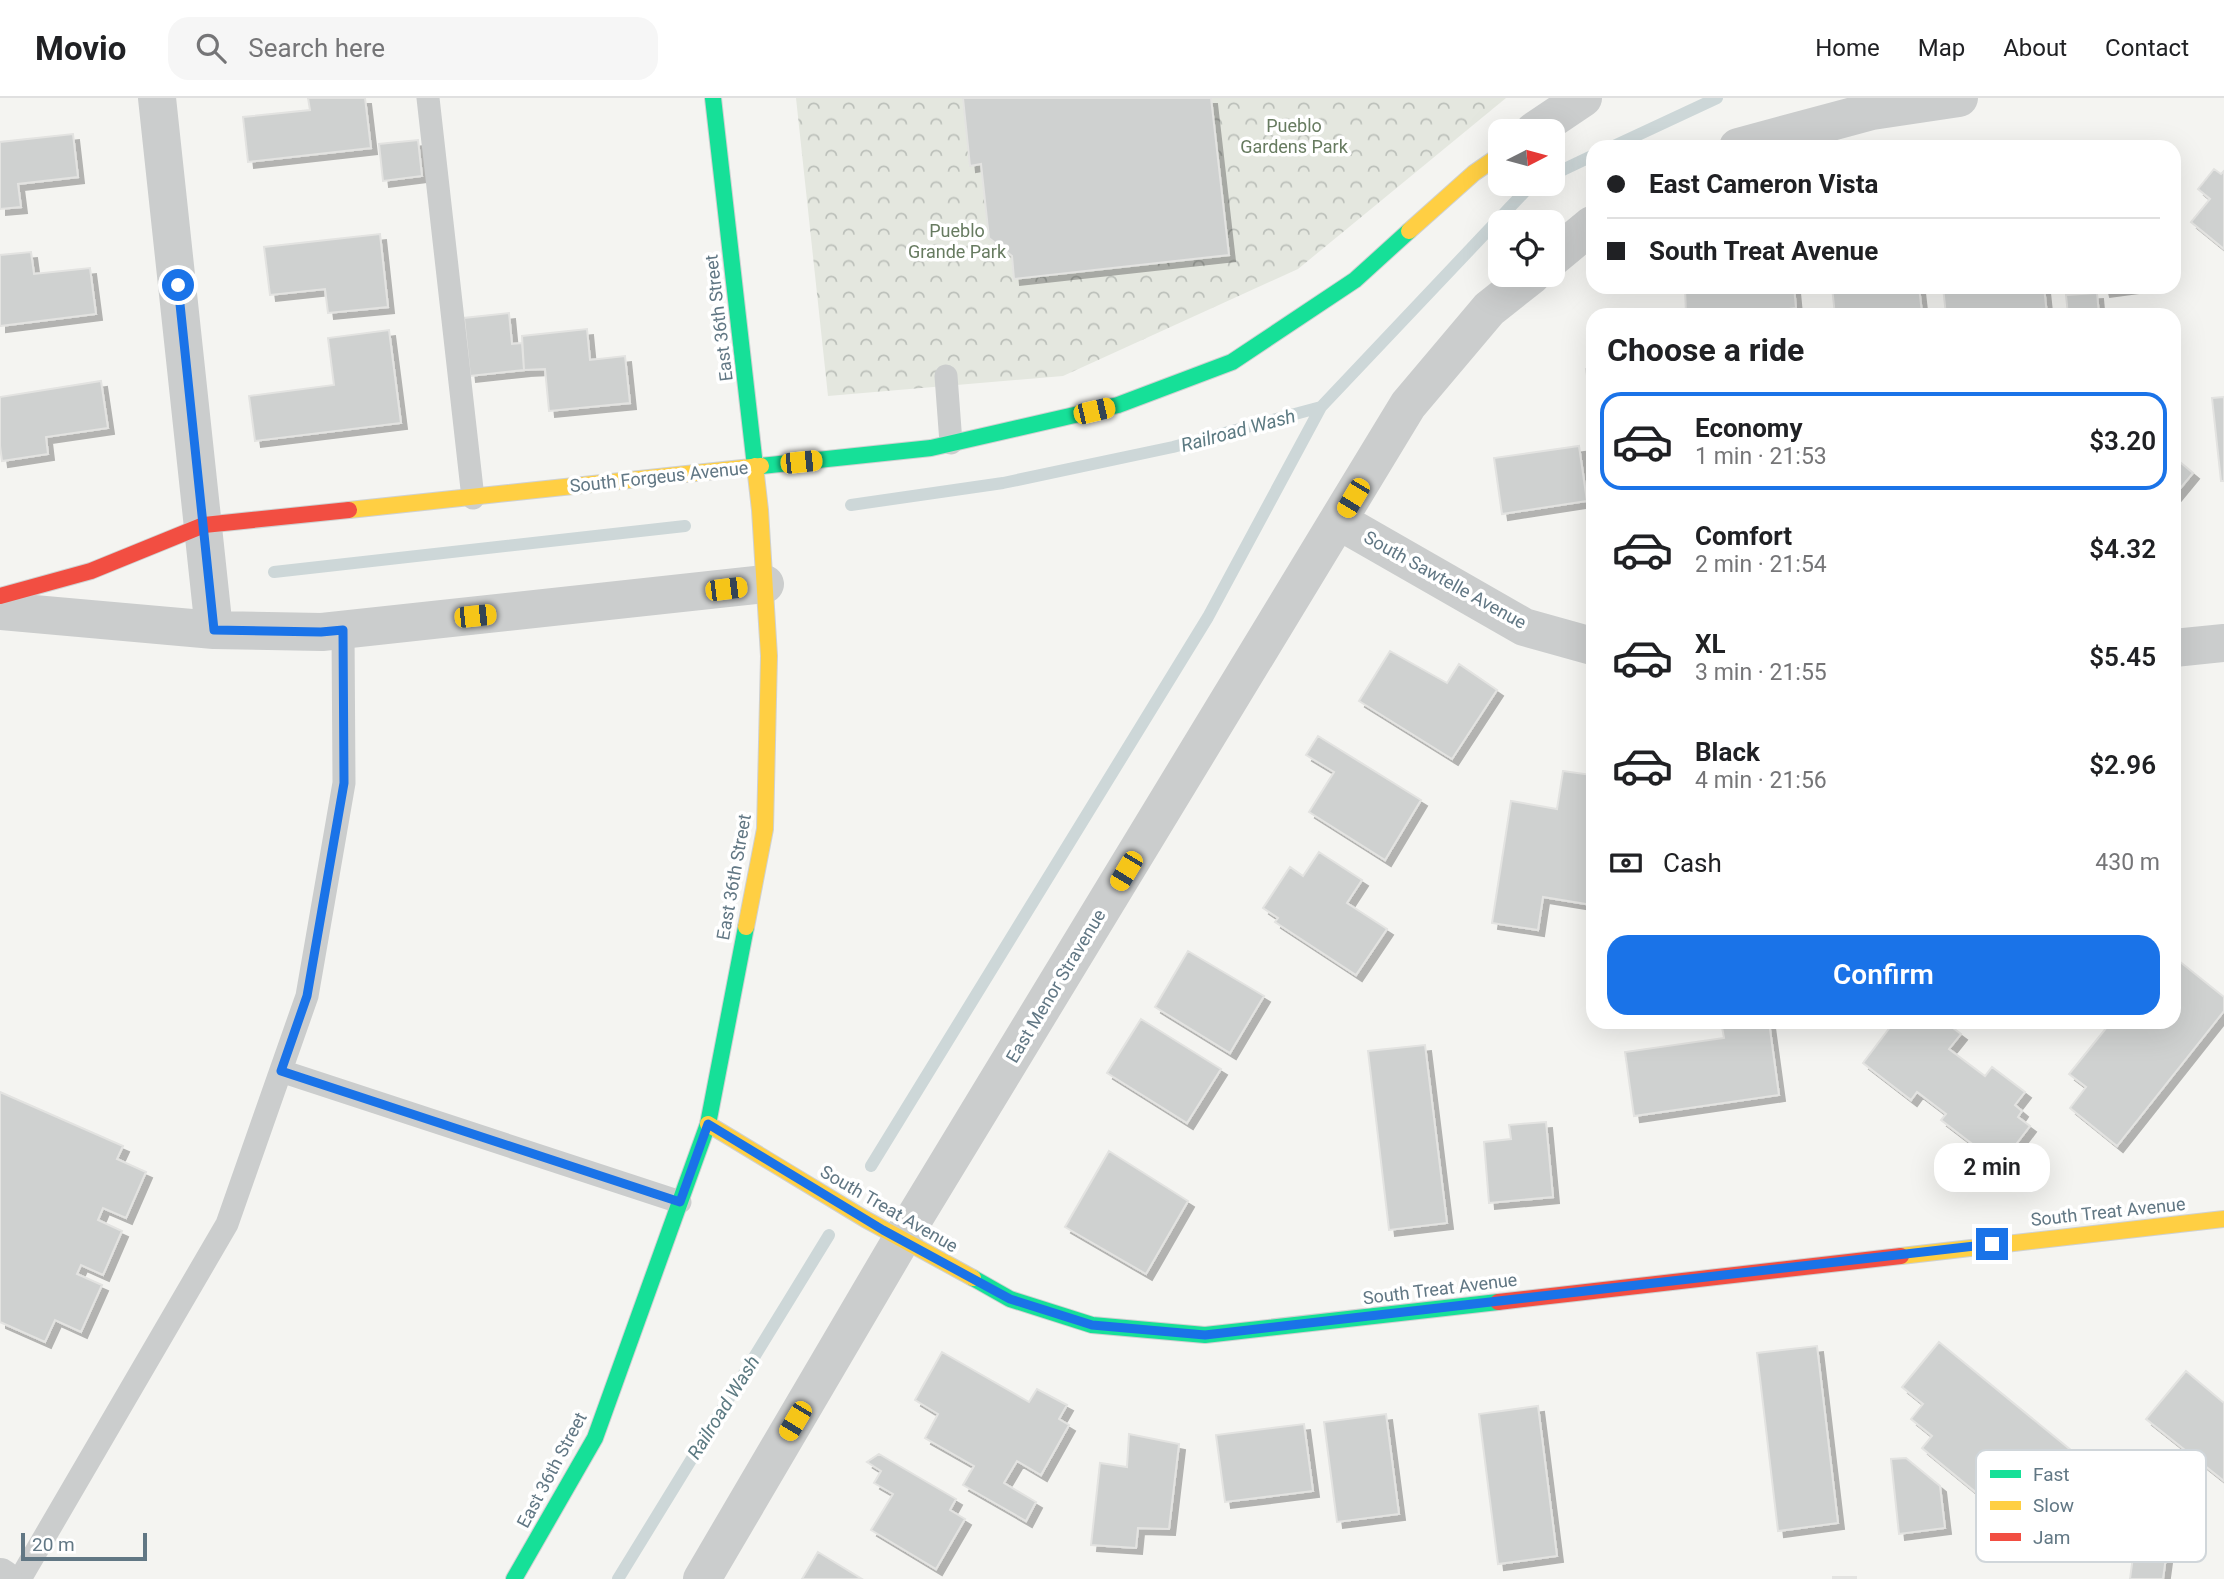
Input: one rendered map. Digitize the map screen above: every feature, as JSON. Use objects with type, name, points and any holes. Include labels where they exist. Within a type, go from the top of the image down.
[{"type":"street","points":[[158,98],[214,630]]},
{"type":"street","name":"East 36th Street","points":[[514,1579],[595,1438],[708,1124],[765,829],[769,656],[765,584],[755,467],[713,98]]},
{"type":"street","points":[[1552,119],[1583,98]]},
{"type":"street","points":[[1764,140],[1872,111],[1959,98]]},
{"type":"street","name":"South Forgeus Avenue","points":[[0,596],[91,571],[204,524],[473,498],[931,447],[1118,405],[1232,362],[1355,280],[1488,163]]},
{"type":"street","points":[[1565,247],[1586,230]]},
{"type":"street","name":"East Menor Stravenue","points":[[702,1579],[901,1240],[1408,405],[1489,309],[1517,287]]},
{"type":"street","name":"South Sawtelle Avenue","points":[[1339,521],[1524,627],[1586,644]]},
{"type":"street","points":[[0,611],[214,630],[321,632],[765,584]]},
{"type":"street","points":[[2181,647],[2224,643]]},
{"type":"street","name":"South Treat Avenue","points":[[708,1124],[901,1240],[1010,1299],[1092,1325],[1205,1335],[2224,1219]]},
{"type":"lane","points":[[428,98],[473,498]]},
{"type":"lane","points":[[946,376],[951,443]]},
{"type":"lane","points":[[20,1579],[228,1224],[307,996],[344,783],[343,630]]},
{"type":"lane","points":[[281,1071],[680,1202]]},
{"type":"green space","name":"Pueblo Grande Park","points":[[796,98],[1506,98],[1298,269],[1063,376],[828,396]]},
{"type":"building","points":[[308,98],[365,98],[371,148],[248,162],[243,117],[310,110]]},
{"type":"building","points":[[963,98],[1211,98],[1229,255],[1014,279],[1012,256],[989,238],[981,164],[970,166]]},
{"type":"building","points":[[73,134],[78,177],[18,184],[21,207],[0,209],[0,142]]},
{"type":"building","points":[[418,140],[422,176],[383,181],[379,144]]},
{"type":"building","points":[[2214,169],[2221,174],[2224,171],[2224,249],[2191,222],[2210,199],[2198,189]]},
{"type":"building","points":[[380,234],[388,307],[328,313],[325,289],[270,295],[264,247]]},
{"type":"building","points":[[31,252],[34,274],[90,268],[96,314],[0,326],[0,255]]},
{"type":"building","points":[[1685,294],[1795,294],[1796,308],[1686,308]]},
{"type":"building","points":[[1833,294],[1920,294],[1921,308],[1834,308]]},
{"type":"building","points":[[1944,294],[2045,294],[2046,308],[1945,308]]},
{"type":"building","points":[[2097,294],[2098,308],[2067,308],[2066,295]]},
{"type":"building","points":[[509,313],[512,344],[522,343],[524,370],[470,376],[464,318]]},
{"type":"building","points":[[587,329],[590,360],[625,356],[630,403],[549,411],[545,369],[524,370],[522,336]]},
{"type":"building","points":[[389,330],[401,423],[255,441],[249,396],[334,385],[328,338]]},
{"type":"building","points":[[101,381],[108,428],[46,437],[48,454],[2,461],[0,397]]},
{"type":"building","points":[[2224,397],[2224,481],[2221,481],[2212,398]]},
{"type":"building","points":[[1579,446],[1586,501],[1502,514],[1494,458]]},
{"type":"building","points":[[2181,463],[2193,473],[2181,488]]},
{"type":"building","points":[[1390,651],[1447,683],[1459,664],[1497,690],[1452,759],[1359,701]]},
{"type":"building","points":[[1318,736],[1421,800],[1385,860],[1309,812],[1334,772],[1306,755]]},
{"type":"building","points":[[1563,771],[1586,774],[1586,904],[1543,897],[1538,930],[1492,923],[1511,801],[1557,809]]},
{"type":"building","points":[[1319,852],[1362,880],[1347,903],[1387,929],[1356,975],[1275,922],[1278,918],[1263,908],[1290,867],[1303,876]]},
{"type":"building","points":[[1188,951],[1264,996],[1230,1053],[1155,1007]]},
{"type":"building","points":[[2181,963],[2224,997],[2224,1011],[2117,1146],[2070,1108],[2086,1087],[2069,1074],[2105,1029],[2181,1029]]},
{"type":"building","points":[[1141,1019],[1221,1069],[1187,1123],[1107,1073]]},
{"type":"building","points":[[1722,1029],[1770,1029],[1779,1095],[1634,1116],[1625,1052],[1724,1038]]},
{"type":"building","points":[[1889,1029],[1954,1029],[1961,1034],[1949,1049],[1985,1076],[1992,1067],[2025,1092],[2015,1105],[2022,1111],[2018,1117],[2030,1126],[2004,1160],[1991,1151],[1988,1156],[1941,1120],[1946,1114],[1917,1092],[1911,1100],[1863,1063]]},
{"type":"building","points":[[1425,1045],[1447,1223],[1389,1230],[1368,1051]]},
{"type":"building","points":[[0,1092],[123,1146],[117,1159],[146,1172],[126,1218],[103,1208],[98,1220],[122,1231],[103,1275],[81,1265],[77,1274],[102,1285],[81,1332],[55,1320],[45,1342],[0,1322]]},
{"type":"building","points":[[1546,1122],[1553,1197],[1489,1203],[1484,1142],[1511,1139],[1509,1125]]},
{"type":"building","points":[[1109,1151],[1188,1201],[1146,1274],[1065,1227]]},
{"type":"building","points":[[1939,1342],[2071,1450],[1976,1450],[1976,1492],[1922,1448],[1932,1436],[1911,1419],[1923,1404],[1902,1387]]},
{"type":"building","points":[[1817,1346],[1838,1523],[1778,1531],[1757,1353]]},
{"type":"building","points":[[942,1352],[1029,1402],[1037,1389],[1067,1405],[1059,1419],[1069,1425],[1041,1475],[1017,1461],[1004,1483],[1036,1502],[1026,1521],[963,1485],[974,1466],[925,1438],[938,1414],[915,1400]]},
{"type":"building","points":[[2186,1371],[2224,1403],[2224,1481],[2206,1467],[2206,1450],[2185,1450],[2146,1419]]},
{"type":"building","points":[[1538,1406],[1557,1556],[1498,1564],[1479,1414]]},
{"type":"building","points":[[1386,1414],[1399,1514],[1337,1522],[1324,1422]]},
{"type":"building","points":[[1304,1424],[1313,1491],[1225,1502],[1216,1435]]},
{"type":"building","points":[[1129,1434],[1179,1444],[1169,1529],[1138,1528],[1136,1548],[1091,1545],[1100,1463],[1127,1467]]},
{"type":"building","points":[[879,1454],[956,1499],[950,1510],[965,1519],[936,1569],[871,1530],[893,1494],[874,1483],[881,1471],[867,1462]]},
{"type":"building","points":[[1906,1458],[1940,1486],[1945,1528],[1899,1534],[1891,1459]]},
{"type":"building","points":[[818,1552],[862,1579],[802,1579]]},
{"type":"building","points":[[2132,1562],[2165,1562],[2163,1579],[2130,1579]]},
{"type":"building","points":[[1856,1577],[1856,1579],[1833,1579]]},
{"type":"waterway","name":"Railroad Wash","points":[[1627,140],[1717,98]]},
{"type":"waterway","name":"Railroad Wash","points":[[1565,169],[1586,159]]},
{"type":"waterway","name":"Railroad Wash","points":[[851,505],[1003,483],[1173,447],[1321,407],[1521,196]]},
{"type":"waterway","points":[[871,1166],[1208,617],[1321,407]]},
{"type":"waterway","points":[[274,572],[685,526]]},
{"type":"waterway","name":"Railroad Wash","points":[[618,1579],[829,1235]]},
{"type":"traffic: fast","points":[[713,98],[755,466]]},
{"type":"traffic: fast","points":[[761,466],[931,448],[1118,405],[1232,362],[1355,280],[1409,231]]},
{"type":"traffic: fast","points":[[514,1579],[595,1438],[708,1124],[746,927]]},
{"type":"traffic: fast","points":[[973,1278],[1010,1299],[1092,1325],[1205,1335],[1498,1302]]},
{"type":"traffic: slow","points":[[1409,231],[1488,163]]},
{"type":"traffic: slow","points":[[746,927],[765,829],[769,656],[755,466]]},
{"type":"traffic: slow","points":[[349,510],[761,466]]},
{"type":"traffic: slow","points":[[708,1124],[865,1219],[973,1278]]},
{"type":"traffic: slow","points":[[1901,1256],[2224,1219]]},
{"type":"traffic: jam","points":[[0,596],[91,571],[204,525],[349,510]]},
{"type":"traffic: jam","points":[[1498,1302],[1901,1256]]},
{"type":"route","points":[[178,285],[214,630],[343,630],[344,783],[307,996],[281,1071],[680,1202],[708,1124],[883,1230],[1010,1299],[1092,1325],[1205,1335],[1992,1244]]},
{"type":"park label","name":"Pueblo Gardens Park","points":[[1294,136]]}]
